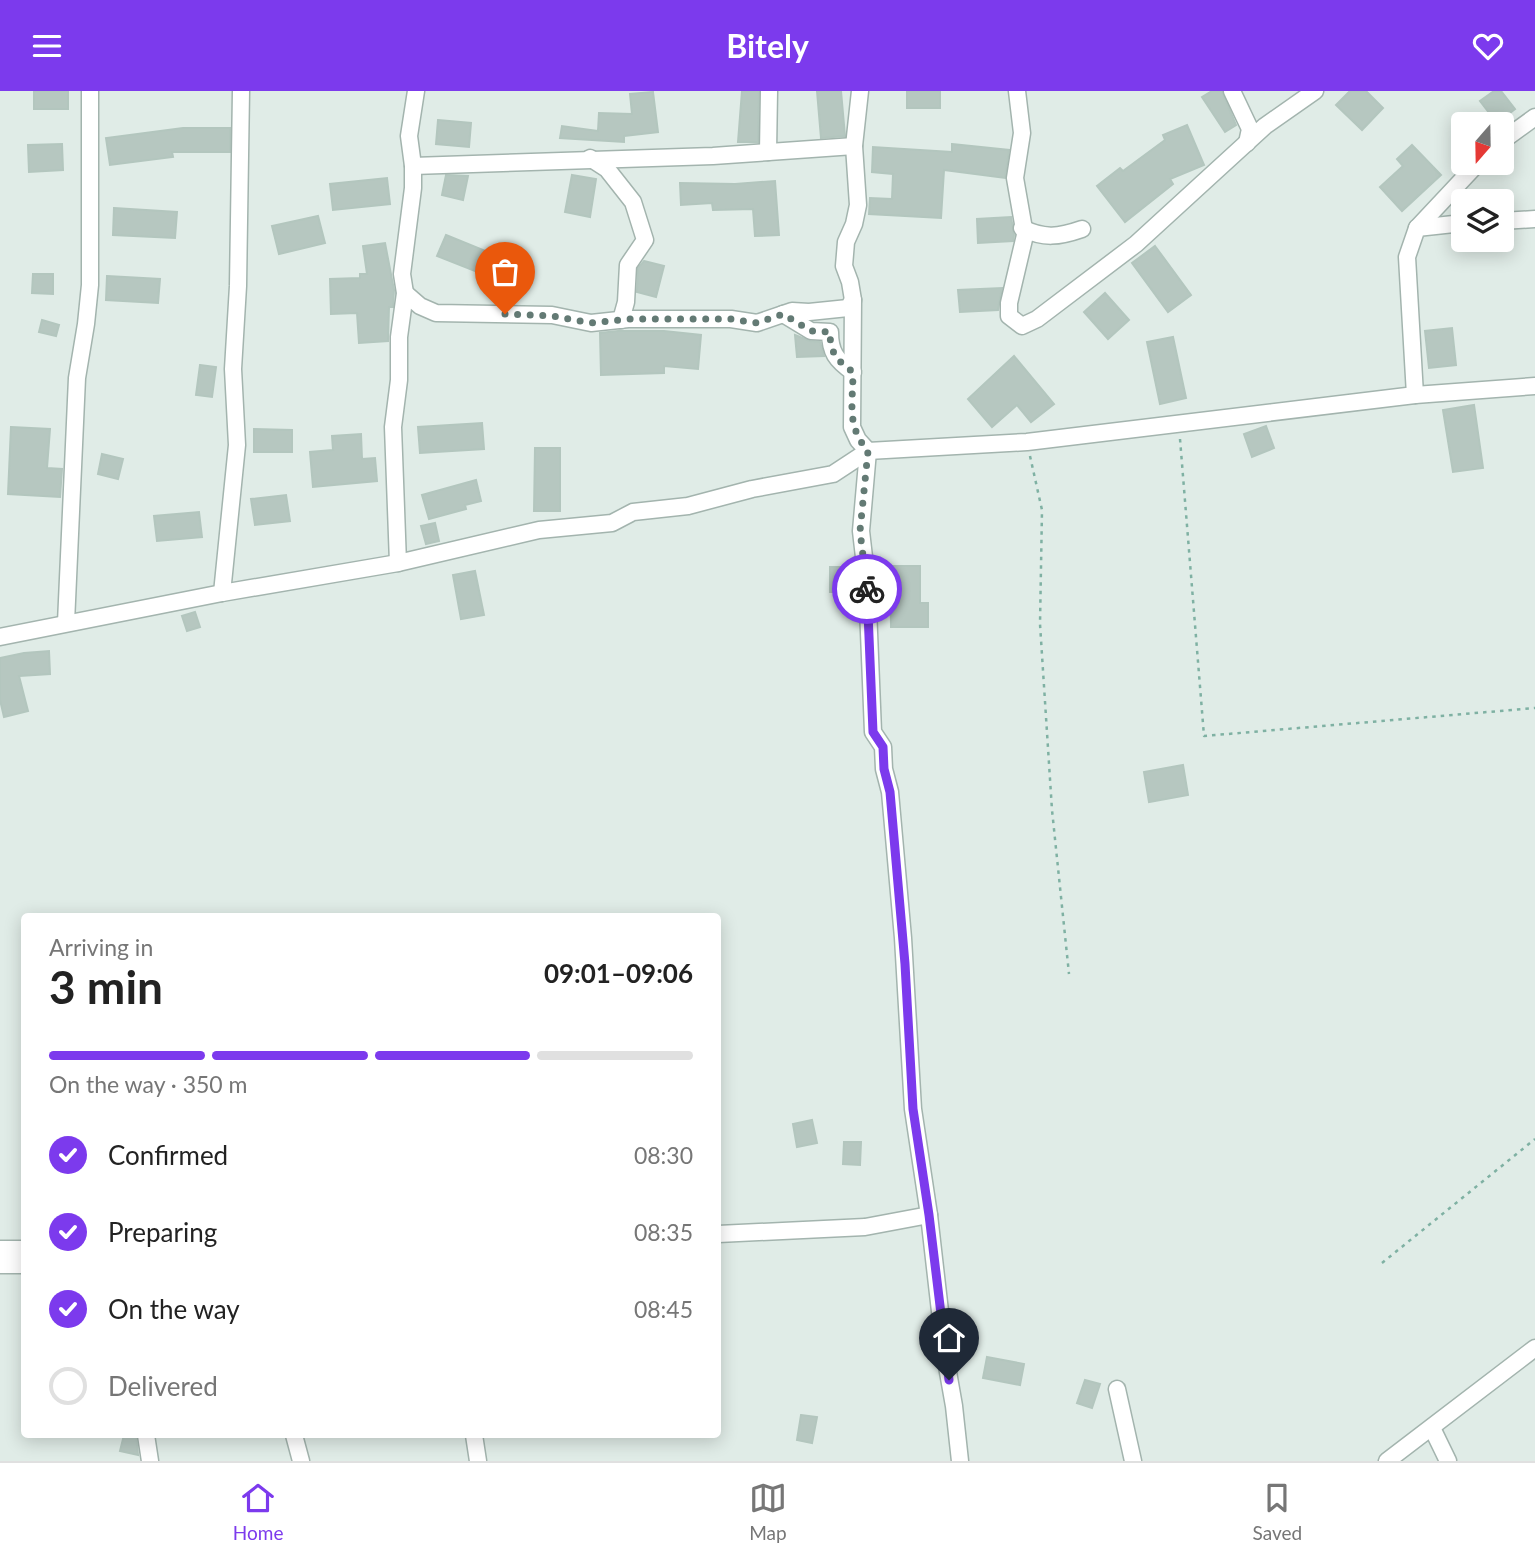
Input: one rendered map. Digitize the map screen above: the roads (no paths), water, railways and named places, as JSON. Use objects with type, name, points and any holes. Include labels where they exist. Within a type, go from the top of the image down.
[{"type":"street","points":[[66,623],[76,378],[90,285],[90,91]]},
{"type":"street","points":[[222,593],[237,445],[233,369],[238,286],[242,91]]},
{"type":"street","points":[[398,563],[393,427],[405,293],[402,274],[413,188],[409,136],[416,91]]},
{"type":"street","points":[[768,152],[769,91]]},
{"type":"street","points":[[860,91],[854,146],[858,205],[846,242],[844,267],[853,300],[852,427],[858,440],[868,451],[860,531],[867,583],[873,732],[883,747],[884,769],[890,792],[905,964],[913,1109],[960,1461]]},
{"type":"street","points":[[1017,91],[1022,133],[1015,178],[1025,235],[1009,303],[1009,316],[1022,326],[1037,319],[1136,244],[1265,126],[1315,91]]},
{"type":"street","points":[[1232,91],[1250,129],[1247,143]]},
{"type":"street","points":[[1514,132],[1535,117]]},
{"type":"street","points":[[413,166],[713,156],[854,146]]},
{"type":"street","points":[[590,158],[607,169],[633,202],[645,240],[628,265],[626,302],[621,320]]},
{"type":"street","points":[[1415,395],[1407,257],[1417,228],[1467,175]]},
{"type":"street","points":[[1514,220],[1535,219]]},
{"type":"street","points":[[1417,228],[1451,224]]},
{"type":"street","points":[[1022,228],[1048,238],[1082,229]]},
{"type":"street","points":[[405,293],[420,306],[436,313],[552,316],[591,323],[621,320],[731,319],[757,323],[792,311],[848,308],[853,300]]},
{"type":"street","points":[[783,314],[811,331],[830,332],[830,347],[835,358],[853,372]]},
{"type":"street","points":[[0,637],[222,593],[398,563],[539,530],[612,523],[633,512],[688,506],[752,489],[833,474],[868,451],[1027,442],[1415,395],[1535,386]]},
{"type":"street","points":[[721,1234],[865,1227],[929,1215]]},
{"type":"street","points":[[0,1249],[21,1249]]},
{"type":"street","points":[[0,1265],[21,1265]]},
{"type":"street","points":[[1387,1461],[1535,1347]]},
{"type":"street","points":[[1117,1389],[1133,1461]]},
{"type":"street","points":[[1432,1428],[1448,1461]]},
{"type":"street","points":[[146,1438],[150,1461]]},
{"type":"street","points":[[295,1438],[301,1461]]},
{"type":"street","points":[[474,1438],[478,1461]]}]
